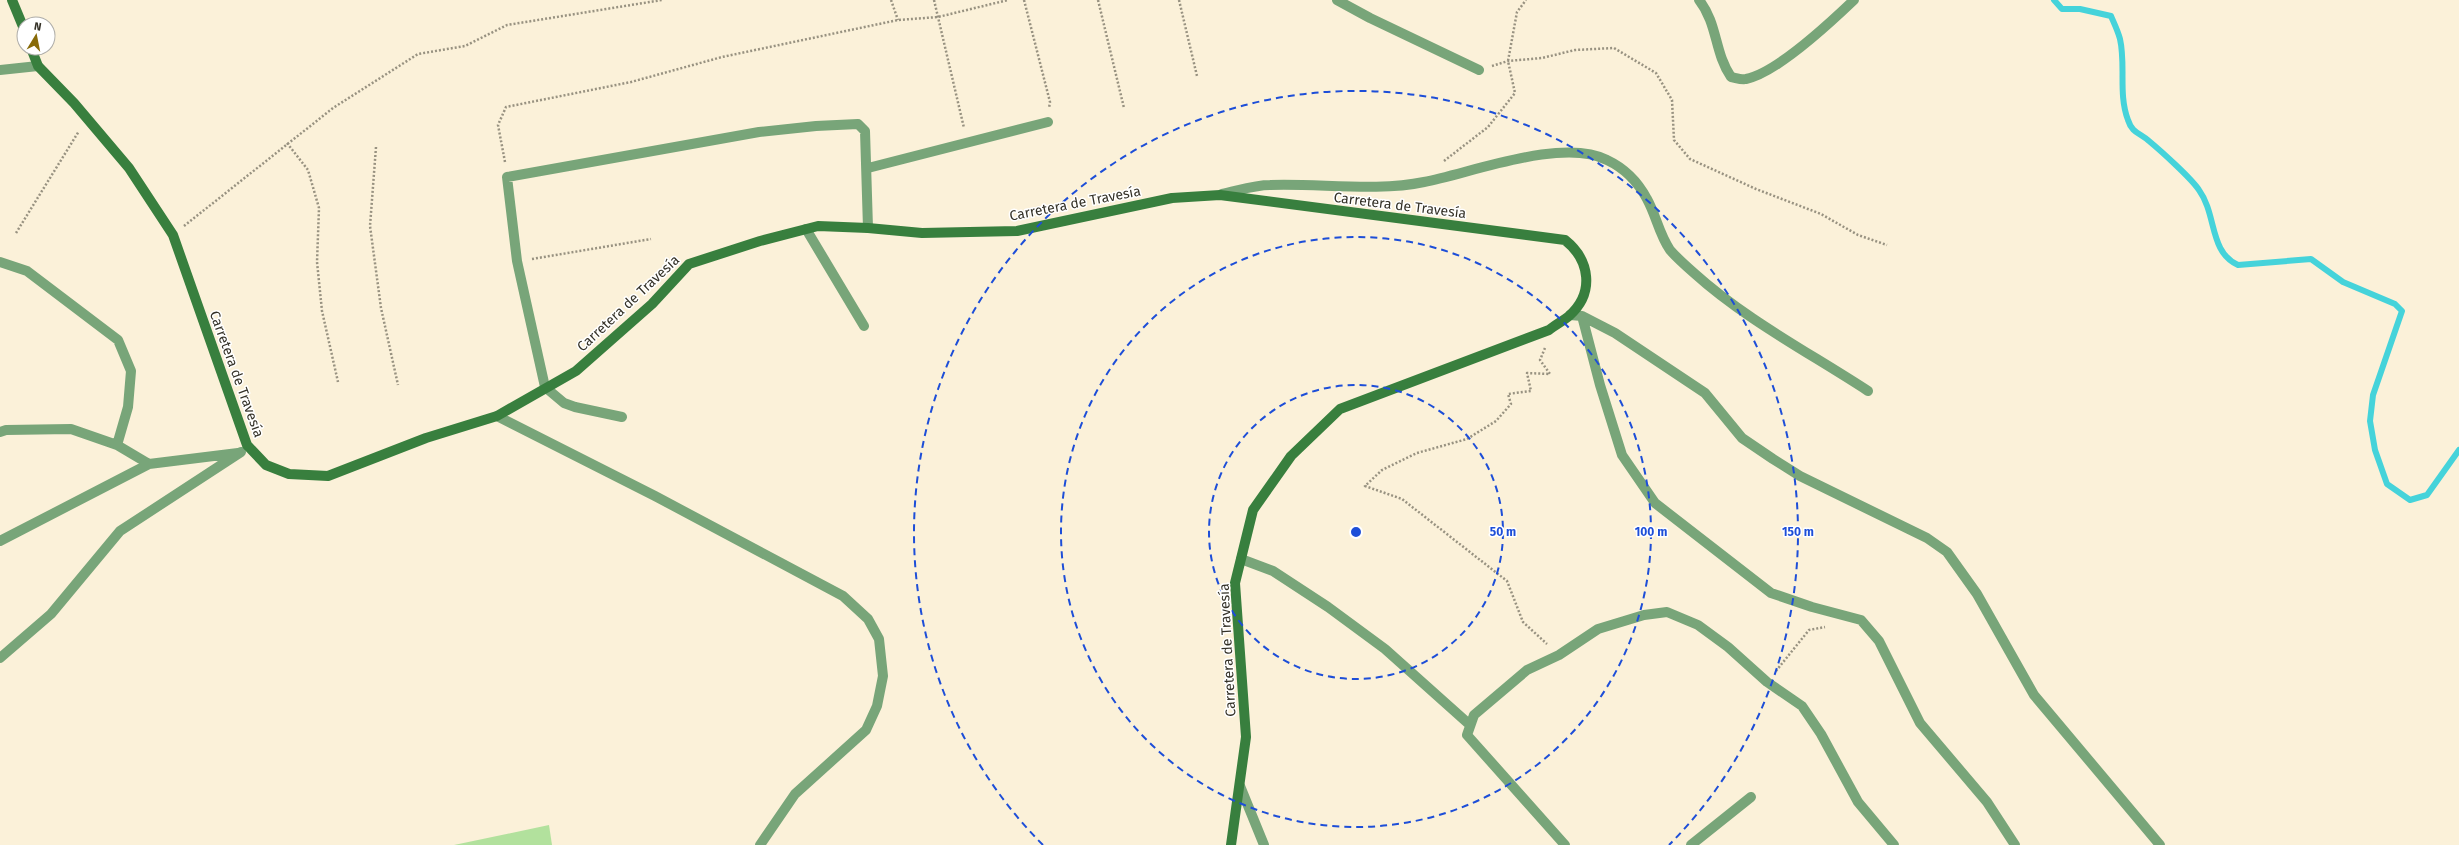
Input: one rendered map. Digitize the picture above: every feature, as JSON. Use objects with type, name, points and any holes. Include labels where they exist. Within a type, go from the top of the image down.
[{"type":"street","points":[[12,0],[19,16]]},
{"type":"street","points":[[1337,0],[1370,18],[1479,70]]},
{"type":"street","points":[[1700,0],[1709,12],[1722,64],[1731,77],[1746,79],[1768,71],[1838,16],[1854,0]]},
{"type":"street","name":"Carretera de Travesía","points":[[34,56],[38,66],[87,118],[129,168],[173,235],[244,449],[266,465],[289,474],[328,476],[426,438],[497,416],[545,387],[576,371],[652,304],[689,264],[760,241],[818,226],[868,228],[922,233],[1017,231],[1172,198],[1220,195],[1565,240],[1577,250],[1585,264],[1587,283],[1581,300],[1570,315],[1549,330],[1340,409],[1290,456],[1253,510],[1235,584],[1246,737],[1231,845]]},
{"type":"street","points":[[0,70],[38,66]]},
{"type":"street","points":[[868,168],[968,144],[1048,122]]},
{"type":"street","points":[[622,417],[575,407],[564,403],[545,387],[517,261],[507,177],[759,132],[858,124],[865,131],[868,168],[868,228]]},
{"type":"street","points":[[1220,195],[1268,185],[1366,186],[1422,183],[1468,170],[1539,155],[1565,152],[1606,159],[1625,170],[1647,199],[1656,226],[1671,250],[1694,273],[1732,305],[1868,391]]},
{"type":"street","points":[[806,229],[864,326]]},
{"type":"street","points":[[0,262],[27,272],[118,340],[131,371],[128,407],[116,445]]},
{"type":"street","points":[[1570,315],[1582,316],[1615,333],[1705,393],[1742,438],[1800,476],[1927,538],[1947,552],[1977,594],[2034,695],[2160,845]]},
{"type":"street","points":[[1582,316],[1600,385],[1622,455],[1655,503],[1771,593],[1812,608],[1861,620],[1879,641],[1920,723],[1987,802],[2015,845]]},
{"type":"street","points":[[497,416],[655,496],[844,596],[868,619],[879,639],[883,676],[877,706],[866,730],[795,794],[760,845]]},
{"type":"street","points":[[0,432],[6,430],[71,429],[116,445],[149,464]]},
{"type":"street","points":[[0,541],[149,464],[244,449]]},
{"type":"street","points":[[1,657],[51,614],[120,531],[244,449]]},
{"type":"street","points":[[1241,559],[1273,571],[1328,606],[1385,649],[1470,725]]},
{"type":"street","points":[[1565,845],[1467,735],[1474,715],[1528,670],[1559,655],[1598,629],[1644,615],[1667,612],[1698,625],[1728,647],[1767,682],[1802,706],[1820,734],[1858,802],[1894,845]]},
{"type":"street","points":[[1240,786],[1264,845]]},
{"type":"street","points":[[1691,845],[1751,797]]},
{"type":"path","points":[[173,235],[333,108],[418,54],[460,48],[507,25],[662,0]]},
{"type":"path","points":[[891,0],[898,20]]},
{"type":"path","points":[[934,0],[968,144]]},
{"type":"path","points":[[507,177],[498,125],[506,107],[631,82],[722,57],[898,20],[938,17],[1008,0]]},
{"type":"path","points":[[1024,0],[1050,102],[1048,122]]},
{"type":"path","points":[[1098,0],[1124,108]]},
{"type":"path","points":[[1179,0],[1197,76]]},
{"type":"path","points":[[1442,164],[1488,127],[1515,93],[1508,61],[1517,12],[1526,0]]},
{"type":"path","points":[[1508,61],[1542,58],[1575,50],[1614,48],[1656,73],[1672,100],[1674,140],[1690,159],[1756,189],[1821,214],[1858,235],[1887,245]]},
{"type":"path","points":[[16,233],[87,118]]},
{"type":"path","points":[[287,143],[308,170],[318,208],[317,262],[322,311],[338,382]]},
{"type":"path","points":[[376,147],[370,226],[381,308],[398,385]]},
{"type":"path","points":[[517,261],[650,239]]},
{"type":"path","points":[[1549,330],[1545,348],[1540,360],[1550,374],[1527,373],[1531,391],[1508,394],[1511,404],[1496,421],[1467,439],[1417,454],[1382,470],[1365,486],[1402,499],[1507,581],[1523,622],[1559,655]]},
{"type":"path","points":[[1767,682],[1809,630],[1831,626]]},
{"type":"green space","points":[[549,825],[552,845],[454,845]]},
{"type":"waterway","points":[[2054,0],[2062,9],[2080,9],[2111,16],[2117,30],[2122,49],[2123,100],[2130,124],[2134,130],[2176,165],[2199,190],[2209,210],[2218,242],[2222,251],[2229,259],[2238,265],[2311,259],[2343,282],[2395,304],[2402,311],[2373,395],[2370,421],[2375,450],[2387,484],[2410,500],[2427,495],[2459,450]]}]
